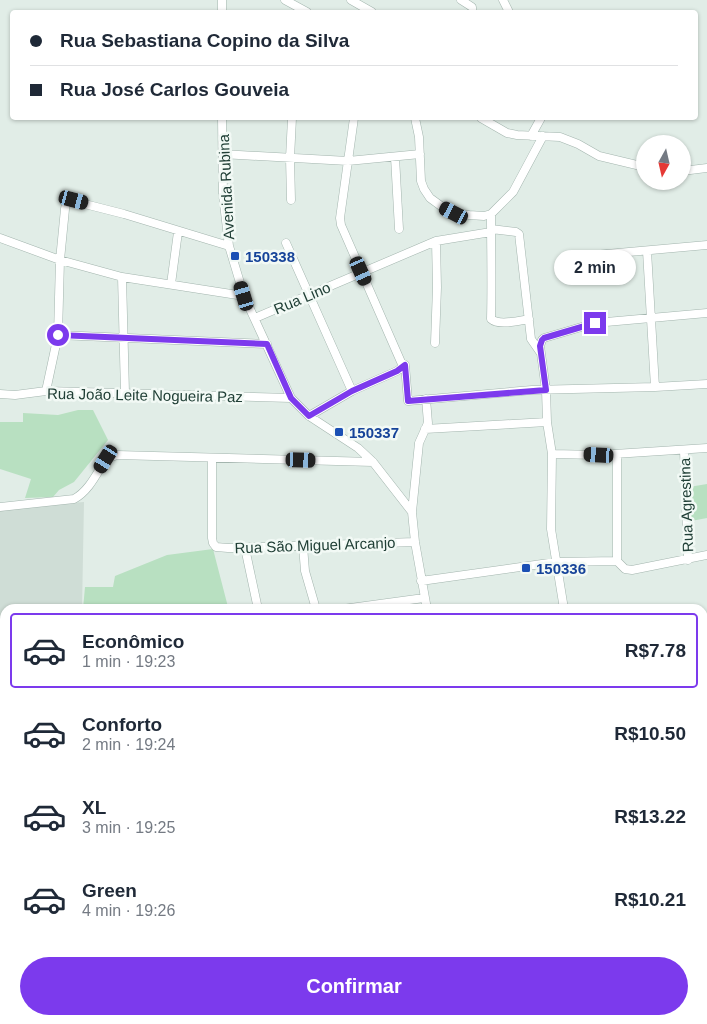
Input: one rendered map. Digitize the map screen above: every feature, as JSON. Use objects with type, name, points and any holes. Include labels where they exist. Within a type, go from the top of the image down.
[{"type":"street","points":[[285,0],[303,10]]},
{"type":"street","points":[[351,0],[368,10]]},
{"type":"street","points":[[461,0],[472,7],[472,10]]},
{"type":"street","name":"Avenida Rubina","points":[[222,120],[223,194],[229,246],[244,296],[291,398],[309,416],[358,448],[372,462],[412,512]]},
{"type":"street","points":[[291,200],[292,120]]},
{"type":"street","points":[[354,120],[340,218],[341,225],[401,362],[405,365],[408,401],[546,390],[707,384]]},
{"type":"street","points":[[415,120],[420,154],[421,181],[424,189],[430,198],[454,213],[484,216],[491,214],[513,192],[543,136]]},
{"type":"street","points":[[484,120],[507,133],[532,136],[560,136],[599,156],[636,165]]},
{"type":"street","points":[[532,136],[540,120]]},
{"type":"street","points":[[222,154],[348,161],[395,158],[420,154]]},
{"type":"street","points":[[395,158],[399,230]]},
{"type":"street","points":[[691,170],[707,168]]},
{"type":"street","points":[[46,391],[58,335],[60,260],[64,209],[69,200],[124,214],[229,246]]},
{"type":"street","points":[[491,214],[491,319],[494,322],[529,319],[531,339],[541,352]]},
{"type":"street","name":"Rua Lino","points":[[255,318],[309,296],[361,271],[436,241],[491,231],[516,232],[519,234],[529,319]]},
{"type":"street","points":[[171,284],[178,232]]},
{"type":"street","points":[[0,238],[60,260],[122,277],[244,296]]},
{"type":"street","points":[[435,343],[436,241]]},
{"type":"street","points":[[286,243],[352,391]]},
{"type":"street","points":[[573,257],[707,245]]},
{"type":"street","points":[[647,251],[655,387]]},
{"type":"street","points":[[122,277],[125,393]]},
{"type":"street","points":[[563,604],[551,529],[552,454],[547,422],[541,344],[544,338],[595,323],[707,314]]},
{"type":"street","points":[[58,335],[267,344]]},
{"type":"street","points":[[309,416],[352,391],[397,371],[405,365]]},
{"type":"street","name":"Rua João Leite Nogueira Paz","points":[[0,394],[15,395],[46,391],[291,398]]},
{"type":"street","points":[[426,399],[428,423],[419,444],[412,512],[426,604]]},
{"type":"street","points":[[425,429],[547,422]]},
{"type":"street","points":[[552,454],[617,454],[707,448]]},
{"type":"street","name":"Rua Agrestina","points":[[684,450],[688,560]]},
{"type":"street","points":[[617,454],[617,561],[625,569],[632,570],[707,555]]},
{"type":"street","points":[[0,507],[74,499],[80,496],[88,487],[106,459],[110,456],[372,462]]},
{"type":"street","name":"Rua São Miguel Arcanjo","points":[[212,458],[213,543],[216,547],[245,548],[415,542]]},
{"type":"street","points":[[303,546],[305,571],[315,604]]},
{"type":"street","points":[[245,548],[257,604]]},
{"type":"street","points":[[421,581],[556,562],[617,561]]},
{"type":"street","points":[[380,604],[424,598]]},
{"type":"shaded area","points":[[84,502],[82,604],[0,604],[0,508]]},
{"type":"green space","points":[[78,410],[93,410],[108,440],[74,482],[59,490],[53,497],[25,498],[31,479],[0,469],[0,422],[23,422],[23,413],[58,415]]},
{"type":"green space","points":[[707,484],[707,518],[691,521],[689,487]]},
{"type":"green space","points":[[213,549],[227,604],[83,604],[85,587],[113,587],[115,576],[167,555]]},
{"type":"place","name":"150338","points":[[235,256]]},
{"type":"place","name":"150337","points":[[339,432]]},
{"type":"place","name":"150336","points":[[526,568]]},
{"type":"route","points":[[58,335],[267,344],[291,398],[309,416],[352,391],[397,371],[405,365],[408,401],[546,390],[540,346],[542,340],[595,323]]}]
